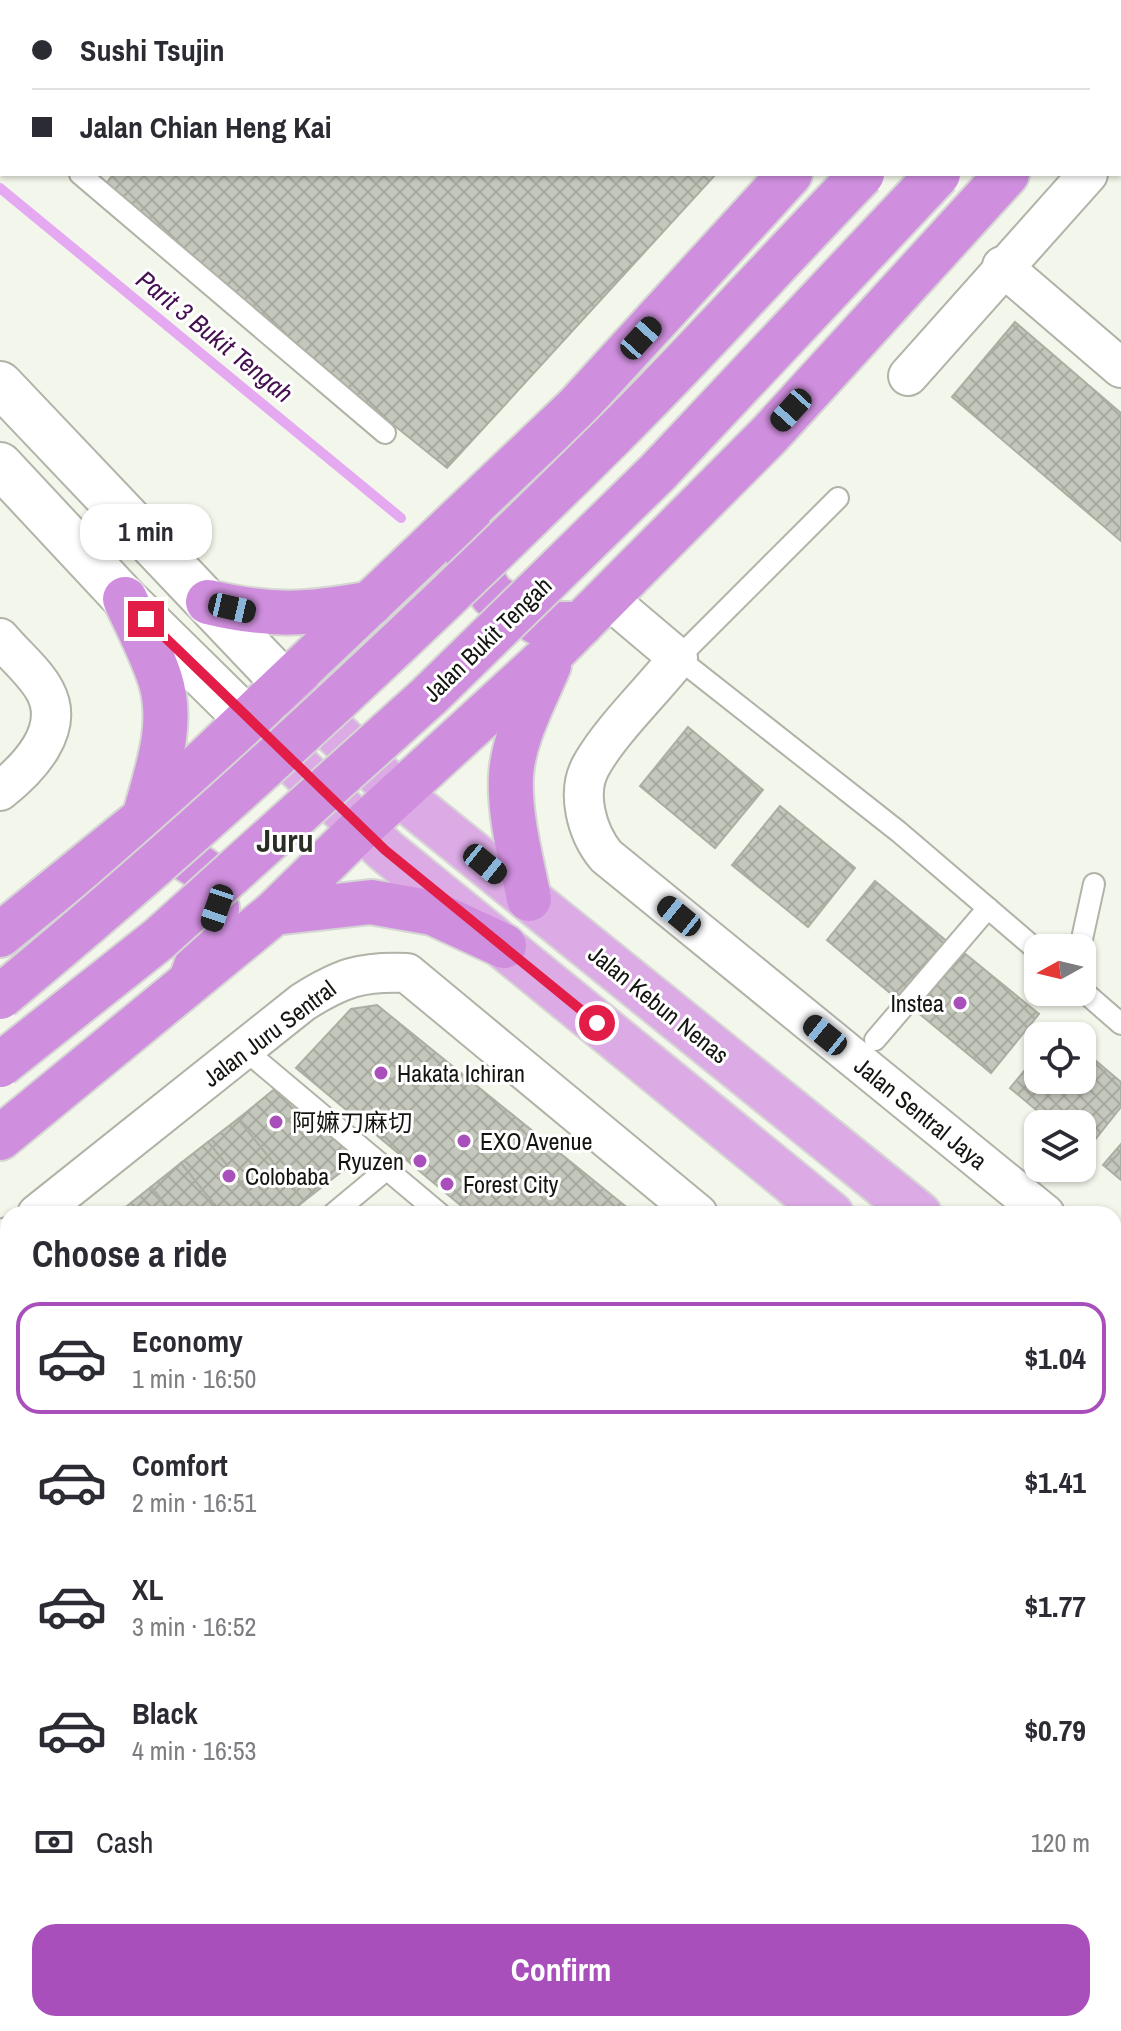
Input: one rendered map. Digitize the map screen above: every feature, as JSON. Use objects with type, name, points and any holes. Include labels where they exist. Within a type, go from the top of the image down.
[{"type":"highway","points":[[0,935],[144,818],[576,408],[788,176]]},
{"type":"highway","points":[[0,997],[149,874],[393,647],[613,435],[860,176]]},
{"type":"highway","name":"Jalan Bukit Tengah","points":[[0,1065],[159,939],[429,696],[658,472],[936,176]]},
{"type":"highway","points":[[0,1138],[274,913],[581,624],[770,434],[1005,176]]},
{"type":"highway","points":[[475,504],[467,554],[492,595],[540,624],[581,624]]},
{"type":"highway","points":[[125,599],[161,680],[166,717],[162,754],[144,818]]},
{"type":"highway","points":[[208,602],[257,613],[284,614],[311,614],[371,603]]},
{"type":"highway","points":[[529,899],[515,823],[511,775],[525,721],[581,624]]},
{"type":"highway","points":[[88,864],[164,845],[202,869],[217,908],[191,981]]},
{"type":"highway","points":[[274,913],[371,902],[433,913],[504,946]]},
{"type":"main road","points":[[0,384],[286,685]]},
{"type":"main road","points":[[0,465],[125,599],[362,827],[821,1206]]},
{"type":"main road","name":"Jalan Kebun Nenas","points":[[286,685],[399,794],[909,1206]]},
{"type":"street","points":[[908,376],[1002,266],[1086,176]]},
{"type":"street","points":[[1002,266],[1121,368]]},
{"type":"street","points":[[581,624],[678,658]]},
{"type":"street","points":[[0,638],[46,693],[50,731],[26,770],[0,791]]},
{"type":"street","name":"Jalan Sentral Jaya","points":[[678,658],[591,766],[585,820],[592,839],[606,856],[1035,1206]]},
{"type":"street","name":"Jalan Juru Sentral","points":[[47,1206],[303,1002],[339,979],[377,972],[407,973],[688,1206]]},
{"type":"lane","points":[[82,176],[385,433]]},
{"type":"lane","points":[[838,498],[678,658],[899,832],[1024,939]]},
{"type":"lane","points":[[1083,934],[1094,884]]},
{"type":"lane","points":[[875,1040],[988,908]]},
{"type":"lane","points":[[1096,1002],[1121,1024]]},
{"type":"lane","points":[[245,1050],[431,1206]]},
{"type":"lane","points":[[343,1206],[387,1169]]},
{"type":"building","points":[[112,176],[714,176],[447,468],[102,190]]},
{"type":"building","points":[[1015,322],[1121,413],[1121,541],[952,397]]},
{"type":"building","points":[[688,727],[763,790],[715,848],[640,786]]},
{"type":"building","points":[[780,806],[855,868],[808,927],[732,865]]},
{"type":"building","points":[[875,881],[950,944],[902,1003],[827,940]]},
{"type":"building","points":[[963,952],[1024,1002],[1024,1006],[1029,1006],[1039,1014],[1032,1022],[1024,1022],[1024,1032],[991,1073],[916,1011]]},
{"type":"building","name":"EXO Avenue","points":[[377,1005],[625,1206],[461,1206],[296,1068],[351,1009]]},
{"type":"building","points":[[1096,1061],[1121,1082],[1121,1107],[1096,1138],[1096,1110],[1036,1110],[1010,1088],[1024,1071],[1024,1094],[1096,1094]]},
{"type":"building","points":[[277,1087],[349,1148],[350,1165],[304,1201],[238,1119]]},
{"type":"building","points":[[238,1119],[304,1201],[298,1206],[260,1206],[208,1142]]},
{"type":"building","points":[[208,1142],[260,1206],[216,1206],[181,1163]]},
{"type":"building","points":[[1121,1144],[1121,1180],[1103,1165]]},
{"type":"building","points":[[181,1163],[216,1206],[166,1206],[151,1187]]},
{"type":"building","points":[[151,1187],[166,1206],[127,1206]]},
{"type":"waterway","name":"Parit 3 Bukit Tengah","points":[[0,188],[401,518]]},
{"type":"place","name":"Instea","points":[[960,1003]]},
{"type":"place","name":"Hakata Ichiran","points":[[381,1073]]},
{"type":"place","name":"阿嫲刀麻切","points":[[276,1122]]},
{"type":"place","name":"EXO Avenue","points":[[464,1141]]},
{"type":"place","name":"Ryuzen","points":[[420,1161]]},
{"type":"place","name":"Colobaba","points":[[229,1176]]},
{"type":"place","name":"Forest City","points":[[447,1184]]},
{"type":"district","name":"Juru","points":[[285,840]]},
{"type":"route","points":[[146,619],[385,850],[597,1023]]}]
